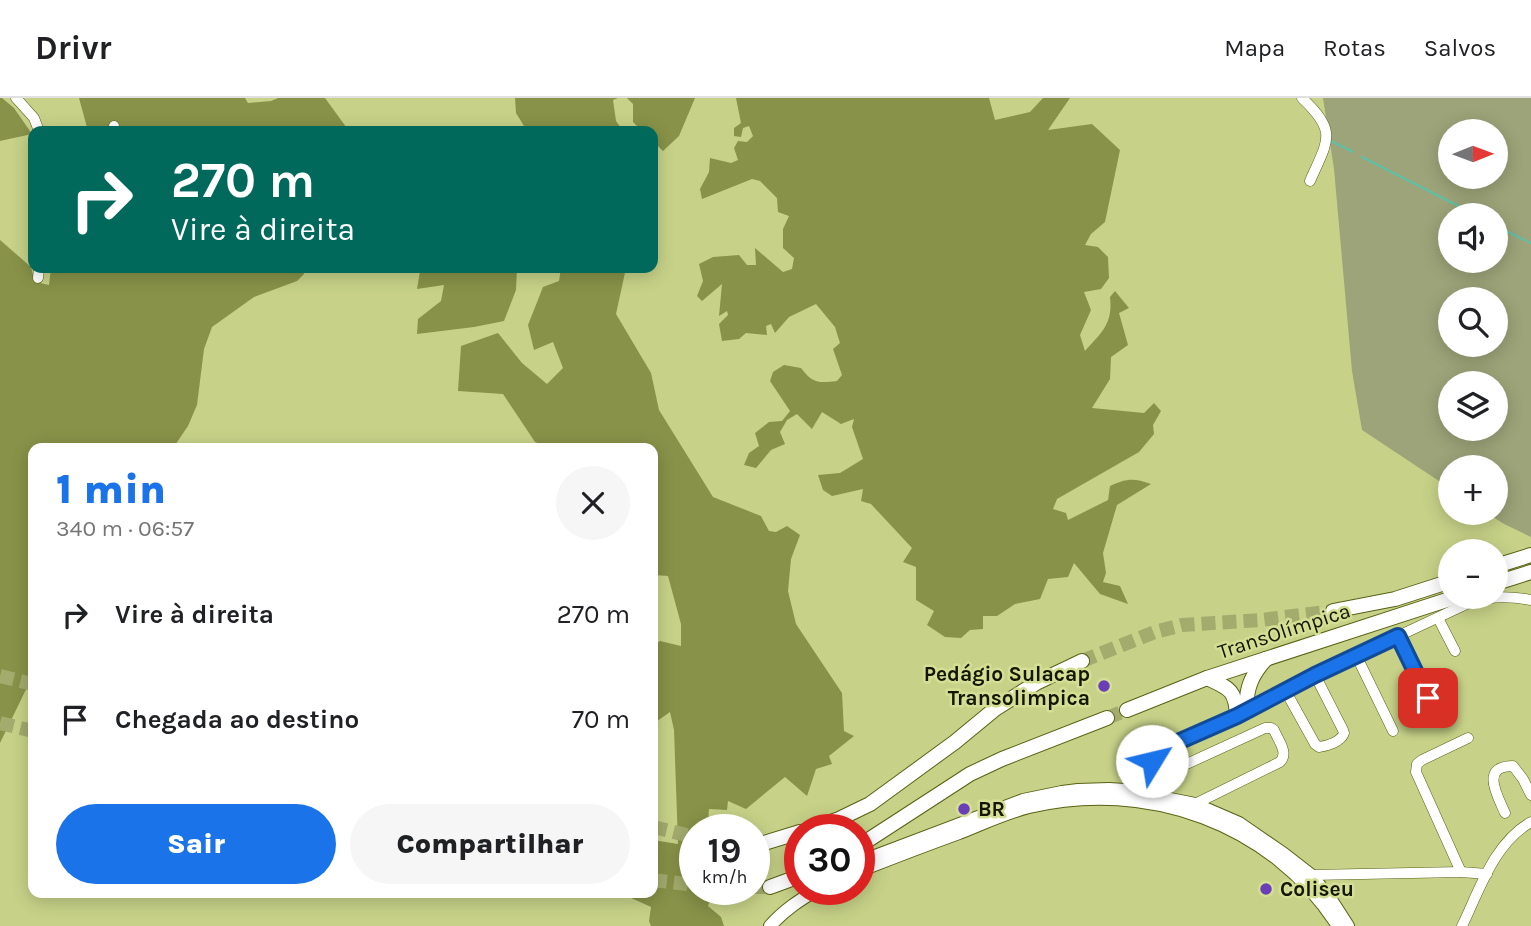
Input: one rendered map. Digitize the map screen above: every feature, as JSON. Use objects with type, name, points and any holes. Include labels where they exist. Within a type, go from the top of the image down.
[{"type":"highway","points":[[1508,562],[1531,555]]},
{"type":"highway","points":[[1508,579],[1531,572]]},
{"type":"highway","name":"TransOlímpica","points":[[1332,611],[1395,599],[1438,585]]},
{"type":"highway","name":"TransOlímpica","points":[[1126,710],[1208,678],[1438,603]]},
{"type":"highway","points":[[1242,713],[1251,678],[1266,659]]},
{"type":"highway","points":[[848,814],[870,804],[945,750],[995,709],[1036,683],[1082,661]]},
{"type":"highway","points":[[1208,678],[1226,686],[1232,692],[1242,713]]},
{"type":"highway","points":[[875,836],[970,774],[1107,718]]},
{"type":"highway","points":[[770,887],[784,882]]},
{"type":"main road","points":[[875,856],[1023,800],[1109,789],[1158,796],[1195,804],[1239,823],[1311,875],[1348,926]]},
{"type":"main road","points":[[875,865],[1028,807],[1065,796],[1155,803],[1207,818],[1234,830],[1300,878],[1338,926]]},
{"type":"main road","points":[[762,926],[784,903]]},
{"type":"main road","points":[[770,926],[793,905]]},
{"type":"street","points":[[16,98],[34,118],[37,126]]},
{"type":"street","points":[[1302,98],[1318,113],[1328,137],[1310,181]]},
{"type":"street","points":[[1158,796],[1149,778],[1152,761],[1158,752],[1171,745],[1473,601],[1490,597],[1531,600]]},
{"type":"street","points":[[1438,618],[1455,651]]},
{"type":"street","points":[[1398,636],[1428,698]]},
{"type":"street","points":[[1356,656],[1392,731]]},
{"type":"street","points":[[1286,690],[1315,744],[1319,747],[1341,739],[1343,730],[1315,675]]},
{"type":"street","points":[[1167,773],[1265,728],[1274,730],[1284,759],[1195,804]]},
{"type":"street","points":[[1461,872],[1416,767],[1422,760],[1468,738]]},
{"type":"street","points":[[1505,813],[1494,788],[1494,775],[1498,770],[1508,765],[1513,766],[1527,776],[1531,795]]},
{"type":"street","points":[[1462,926],[1493,861],[1511,836],[1531,822]]},
{"type":"street","points":[[1311,875],[1461,872],[1488,874]]},
{"type":"green space","points":[[2,98],[14,108],[28,128],[28,135],[0,141]]},
{"type":"green space","points":[[79,98],[245,98],[248,103],[278,98],[325,98],[345,126],[87,126]]},
{"type":"green space","points":[[515,98],[618,98],[613,100],[616,121],[620,126],[524,126],[516,113]]},
{"type":"green space","points":[[627,98],[695,98],[679,136],[663,151],[658,146],[658,126],[637,126],[633,122],[633,104]]},
{"type":"green space","points":[[736,98],[989,98],[995,120],[1030,112],[1043,98],[1070,98],[1048,130],[1092,124],[1120,150],[1105,222],[1091,234],[1085,245],[1098,247],[1108,257],[1109,278],[1101,289],[1084,292],[1091,310],[1080,335],[1085,351],[1108,321],[1110,297],[1115,291],[1129,308],[1119,313],[1128,345],[1111,357],[1110,379],[1092,408],[1144,413],[1154,403],[1161,411],[1153,425],[1154,434],[1139,452],[1057,499],[1053,509],[1066,513],[1068,520],[1108,500],[1110,486],[1116,483],[1130,480],[1151,484],[1117,505],[1103,553],[1106,573],[1103,582],[1120,586],[1128,604],[1100,594],[1074,563],[1068,577],[1048,579],[1040,599],[1015,604],[997,616],[983,616],[983,629],[970,630],[961,638],[945,637],[927,625],[934,611],[916,600],[916,567],[903,562],[912,548],[871,504],[861,501],[863,489],[832,496],[823,490],[818,475],[840,473],[863,459],[852,427],[854,419],[841,424],[822,412],[812,429],[797,414],[787,420],[780,432],[785,444],[771,450],[756,468],[744,465],[749,453],[759,446],[755,433],[769,422],[782,421],[790,411],[770,381],[773,372],[784,365],[801,368],[813,380],[821,382],[837,381],[842,375],[833,349],[840,343],[835,327],[816,304],[789,317],[775,333],[771,324],[766,326],[767,335],[746,333],[739,339],[722,341],[719,324],[728,315],[727,311],[719,316],[722,284],[702,301],[697,296],[703,281],[699,264],[713,257],[739,255],[747,265],[756,265],[755,248],[783,272],[792,269],[794,258],[783,248],[783,229],[789,216],[778,212],[777,198],[760,181],[752,179],[702,199],[700,189],[709,172],[710,158],[731,163],[738,160],[734,148],[738,141],[747,142],[753,136],[749,126],[743,128],[741,137],[734,136],[734,128],[741,123]]},
{"type":"green space","points":[[1323,98],[1531,98],[1531,537],[1506,525],[1508,455],[1438,455],[1438,480],[1362,430],[1352,371],[1334,169]]},
{"type":"green space","points":[[0,240],[28,264],[28,273],[33,273],[35,282],[49,285],[50,273],[304,273],[297,281],[254,297],[212,327],[204,349],[197,405],[176,443],[28,443],[28,685],[0,743]]},
{"type":"green space","points":[[420,273],[517,273],[516,290],[504,321],[474,327],[417,334],[418,319],[441,301],[444,285],[417,289]]},
{"type":"green space","points":[[560,273],[625,273],[616,314],[651,373],[659,410],[713,497],[761,516],[769,531],[776,532],[787,526],[800,535],[791,559],[788,591],[796,624],[842,693],[844,731],[854,736],[829,756],[832,764],[816,769],[807,796],[785,777],[746,809],[728,801],[727,810],[709,809],[709,814],[679,814],[679,905],[708,905],[721,917],[724,926],[651,926],[651,907],[631,898],[658,898],[658,841],[678,844],[674,730],[670,712],[658,720],[658,642],[681,646],[681,624],[668,576],[658,575],[658,443],[537,443],[503,394],[458,391],[461,346],[498,333],[522,363],[547,384],[563,368],[553,342],[534,350],[528,325],[543,287],[559,281]]},
{"type":"waterway","points":[[1329,140],[1353,152]]},
{"type":"waterway","points":[[1362,157],[1452,203]]},
{"type":"waterway","points":[[1508,232],[1531,243]]},
{"type":"tunnel","points":[[1082,661],[1155,632],[1182,625],[1261,620],[1333,611]]},
{"type":"tunnel","points":[[0,676],[28,683]]},
{"type":"tunnel","points":[[1107,718],[1127,710]]},
{"type":"tunnel","points":[[0,723],[28,730]]},
{"type":"tunnel","points":[[658,828],[679,833]]},
{"type":"tunnel","points":[[658,881],[679,883]]},
{"type":"place","name":"Pedágio Sulacap Transolimpica","points":[[1104,686]]},
{"type":"place","name":"BR","points":[[964,809]]},
{"type":"place","name":"Coliseu","points":[[1266,889]]},
{"type":"route","points":[[1152,761],[1158,752],[1171,745],[1237,716],[1398,636],[1428,698]]}]
